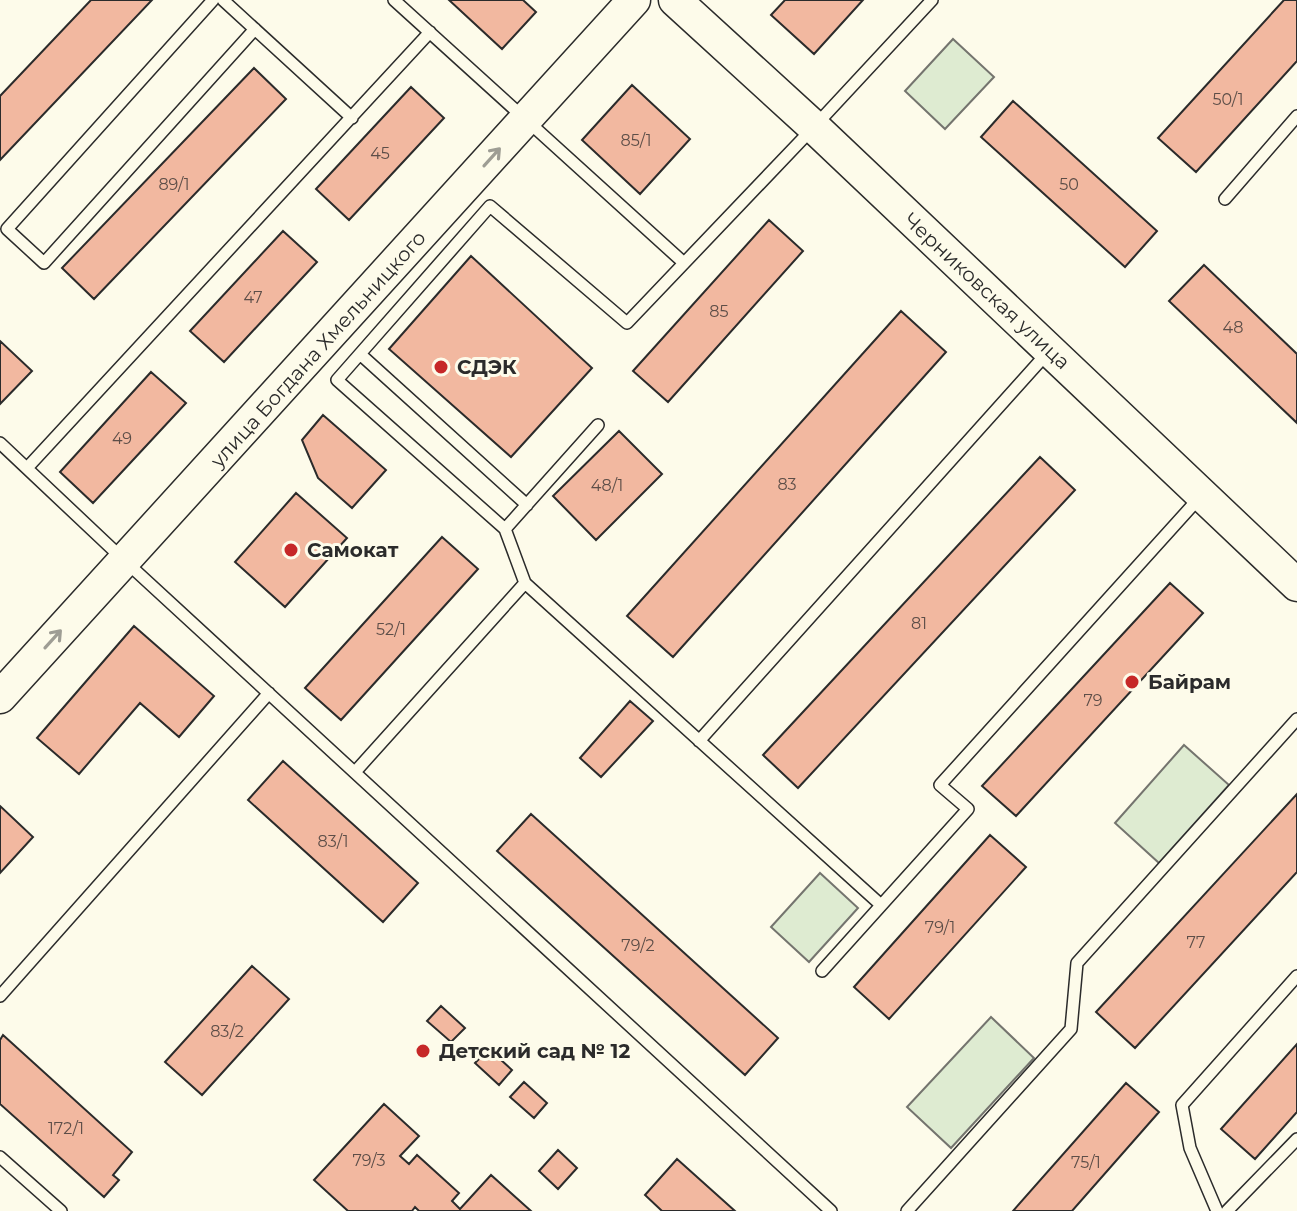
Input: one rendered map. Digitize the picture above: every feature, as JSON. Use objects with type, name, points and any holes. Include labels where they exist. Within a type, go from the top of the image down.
[{"type":"main road","name":"улица Богдана Хмельницкого","points":[[0,697],[125,561],[478,195],[525,120],[634,0]]},
{"type":"main road","name":"Черниковская улица","points":[[675,0],[814,127],[1297,585]]},
{"type":"lane","points":[[213,0],[7,229],[44,263],[255,29]]},
{"type":"lane","points":[[223,0],[352,118]]},
{"type":"lane","points":[[394,0],[684,263]]},
{"type":"lane","points":[[881,905],[525,583],[505,529],[337,380],[360,354],[478,195],[627,323],[932,0]]},
{"type":"lane","points":[[27,468],[430,32]]},
{"type":"lane","points":[[1225,199],[1297,116]]},
{"type":"lane","points":[[699,741],[1050,350]]},
{"type":"lane","points":[[360,354],[527,505]]},
{"type":"lane","points":[[505,529],[598,425]]},
{"type":"lane","points":[[0,443],[831,1211]]},
{"type":"lane","points":[[822,971],[968,809],[940,785],[1202,495]]},
{"type":"lane","points":[[355,772],[525,583]]},
{"type":"lane","points":[[0,996],[269,693]]},
{"type":"lane","points":[[907,1211],[1071,1029],[1077,963],[1297,719]]},
{"type":"lane","points":[[1217,1211],[1190,1148],[1182,1105],[1297,976]]},
{"type":"lane","points":[[1227,1211],[1297,1139]]},
{"type":"lane","points":[[0,1157],[61,1211]]},
{"type":"green space","points":[[953,39],[994,77],[945,129],[905,91]]},
{"type":"green space","points":[[1184,745],[1229,785],[1159,863],[1115,823]]},
{"type":"green space","points":[[820,873],[858,908],[809,962],[771,927]]},
{"type":"green space","points":[[991,1017],[1034,1058],[951,1148],[907,1107]]},
{"type":"building","points":[[91,0],[152,0],[0,160],[0,96]]},
{"type":"building","points":[[449,0],[523,0],[536,12],[502,49]]},
{"type":"building","points":[[785,0],[863,0],[814,54],[771,15]]},
{"type":"building","points":[[1284,0],[1297,0],[1297,61],[1196,172],[1158,138]]},
{"type":"building","points":[[254,68],[286,99],[94,299],[62,268]]},
{"type":"building","points":[[632,85],[690,139],[640,194],[582,140]]},
{"type":"building","points":[[411,87],[444,118],[349,220],[316,189]]},
{"type":"building","points":[[1013,101],[1157,231],[1125,267],[981,137]]},
{"type":"building","points":[[769,220],[803,251],[668,402],[633,371]]},
{"type":"building","points":[[283,231],[317,262],[224,362],[190,331]]},
{"type":"building","points":[[471,256],[592,368],[511,457],[389,349]]},
{"type":"building","points":[[1204,265],[1297,354],[1297,423],[1169,301]]},
{"type":"building","points":[[901,311],[946,352],[673,657],[627,616]]},
{"type":"building","points":[[0,341],[32,371],[0,404]]},
{"type":"building","points":[[151,372],[186,403],[93,503],[60,472]]},
{"type":"building","points":[[323,415],[386,470],[352,508],[318,478],[302,440]]},
{"type":"building","points":[[619,431],[662,474],[596,540],[553,496]]},
{"type":"building","points":[[1040,457],[1075,490],[798,788],[763,755]]},
{"type":"building","name":"Самокат","points":[[296,493],[347,538],[285,607],[235,562]]},
{"type":"building","points":[[442,537],[478,569],[341,720],[305,688]]},
{"type":"building","points":[[1170,583],[1203,613],[1016,816],[982,786]]},
{"type":"building","points":[[134,626],[214,696],[179,737],[140,703],[79,774],[37,738]]},
{"type":"building","points":[[630,701],[653,721],[601,777],[580,758]]},
{"type":"building","points":[[283,761],[418,883],[383,922],[248,800]]},
{"type":"building","points":[[1297,794],[1297,872],[1135,1048],[1096,1012]]},
{"type":"building","points":[[0,806],[33,837],[0,873]]},
{"type":"building","points":[[531,814],[778,1038],[745,1075],[497,851]]},
{"type":"building","points":[[990,835],[1026,867],[889,1019],[854,987]]},
{"type":"building","points":[[252,966],[289,999],[202,1095],[165,1062]]},
{"type":"building","points":[[441,1006],[465,1028],[451,1042],[427,1021]]},
{"type":"building","points":[[3,1035],[132,1152],[113,1175],[119,1180],[104,1197],[0,1104],[0,1040]]},
{"type":"building","points":[[1297,1044],[1297,1112],[1255,1159],[1221,1129]]},
{"type":"building","points":[[489,1049],[512,1070],[499,1085],[475,1063]]},
{"type":"building","points":[[524,1082],[547,1103],[534,1118],[510,1097]]},
{"type":"building","points":[[1126,1083],[1159,1112],[1072,1211],[1013,1211]]},
{"type":"building","points":[[384,1104],[419,1136],[400,1156],[409,1164],[417,1155],[459,1193],[452,1201],[460,1209],[491,1175],[531,1211],[419,1211],[415,1207],[412,1211],[348,1211],[314,1180]]},
{"type":"building","points":[[558,1150],[577,1168],[558,1189],[539,1171]]},
{"type":"building","points":[[677,1159],[735,1211],[662,1211],[645,1195]]},
{"type":"place","name":"СДЭК","points":[[441,367]]},
{"type":"place","name":"Самокат","points":[[291,550]]},
{"type":"place","name":"Байрам","points":[[1132,682]]},
{"type":"place","name":"Детский сад № 12","points":[[423,1051]]}]
